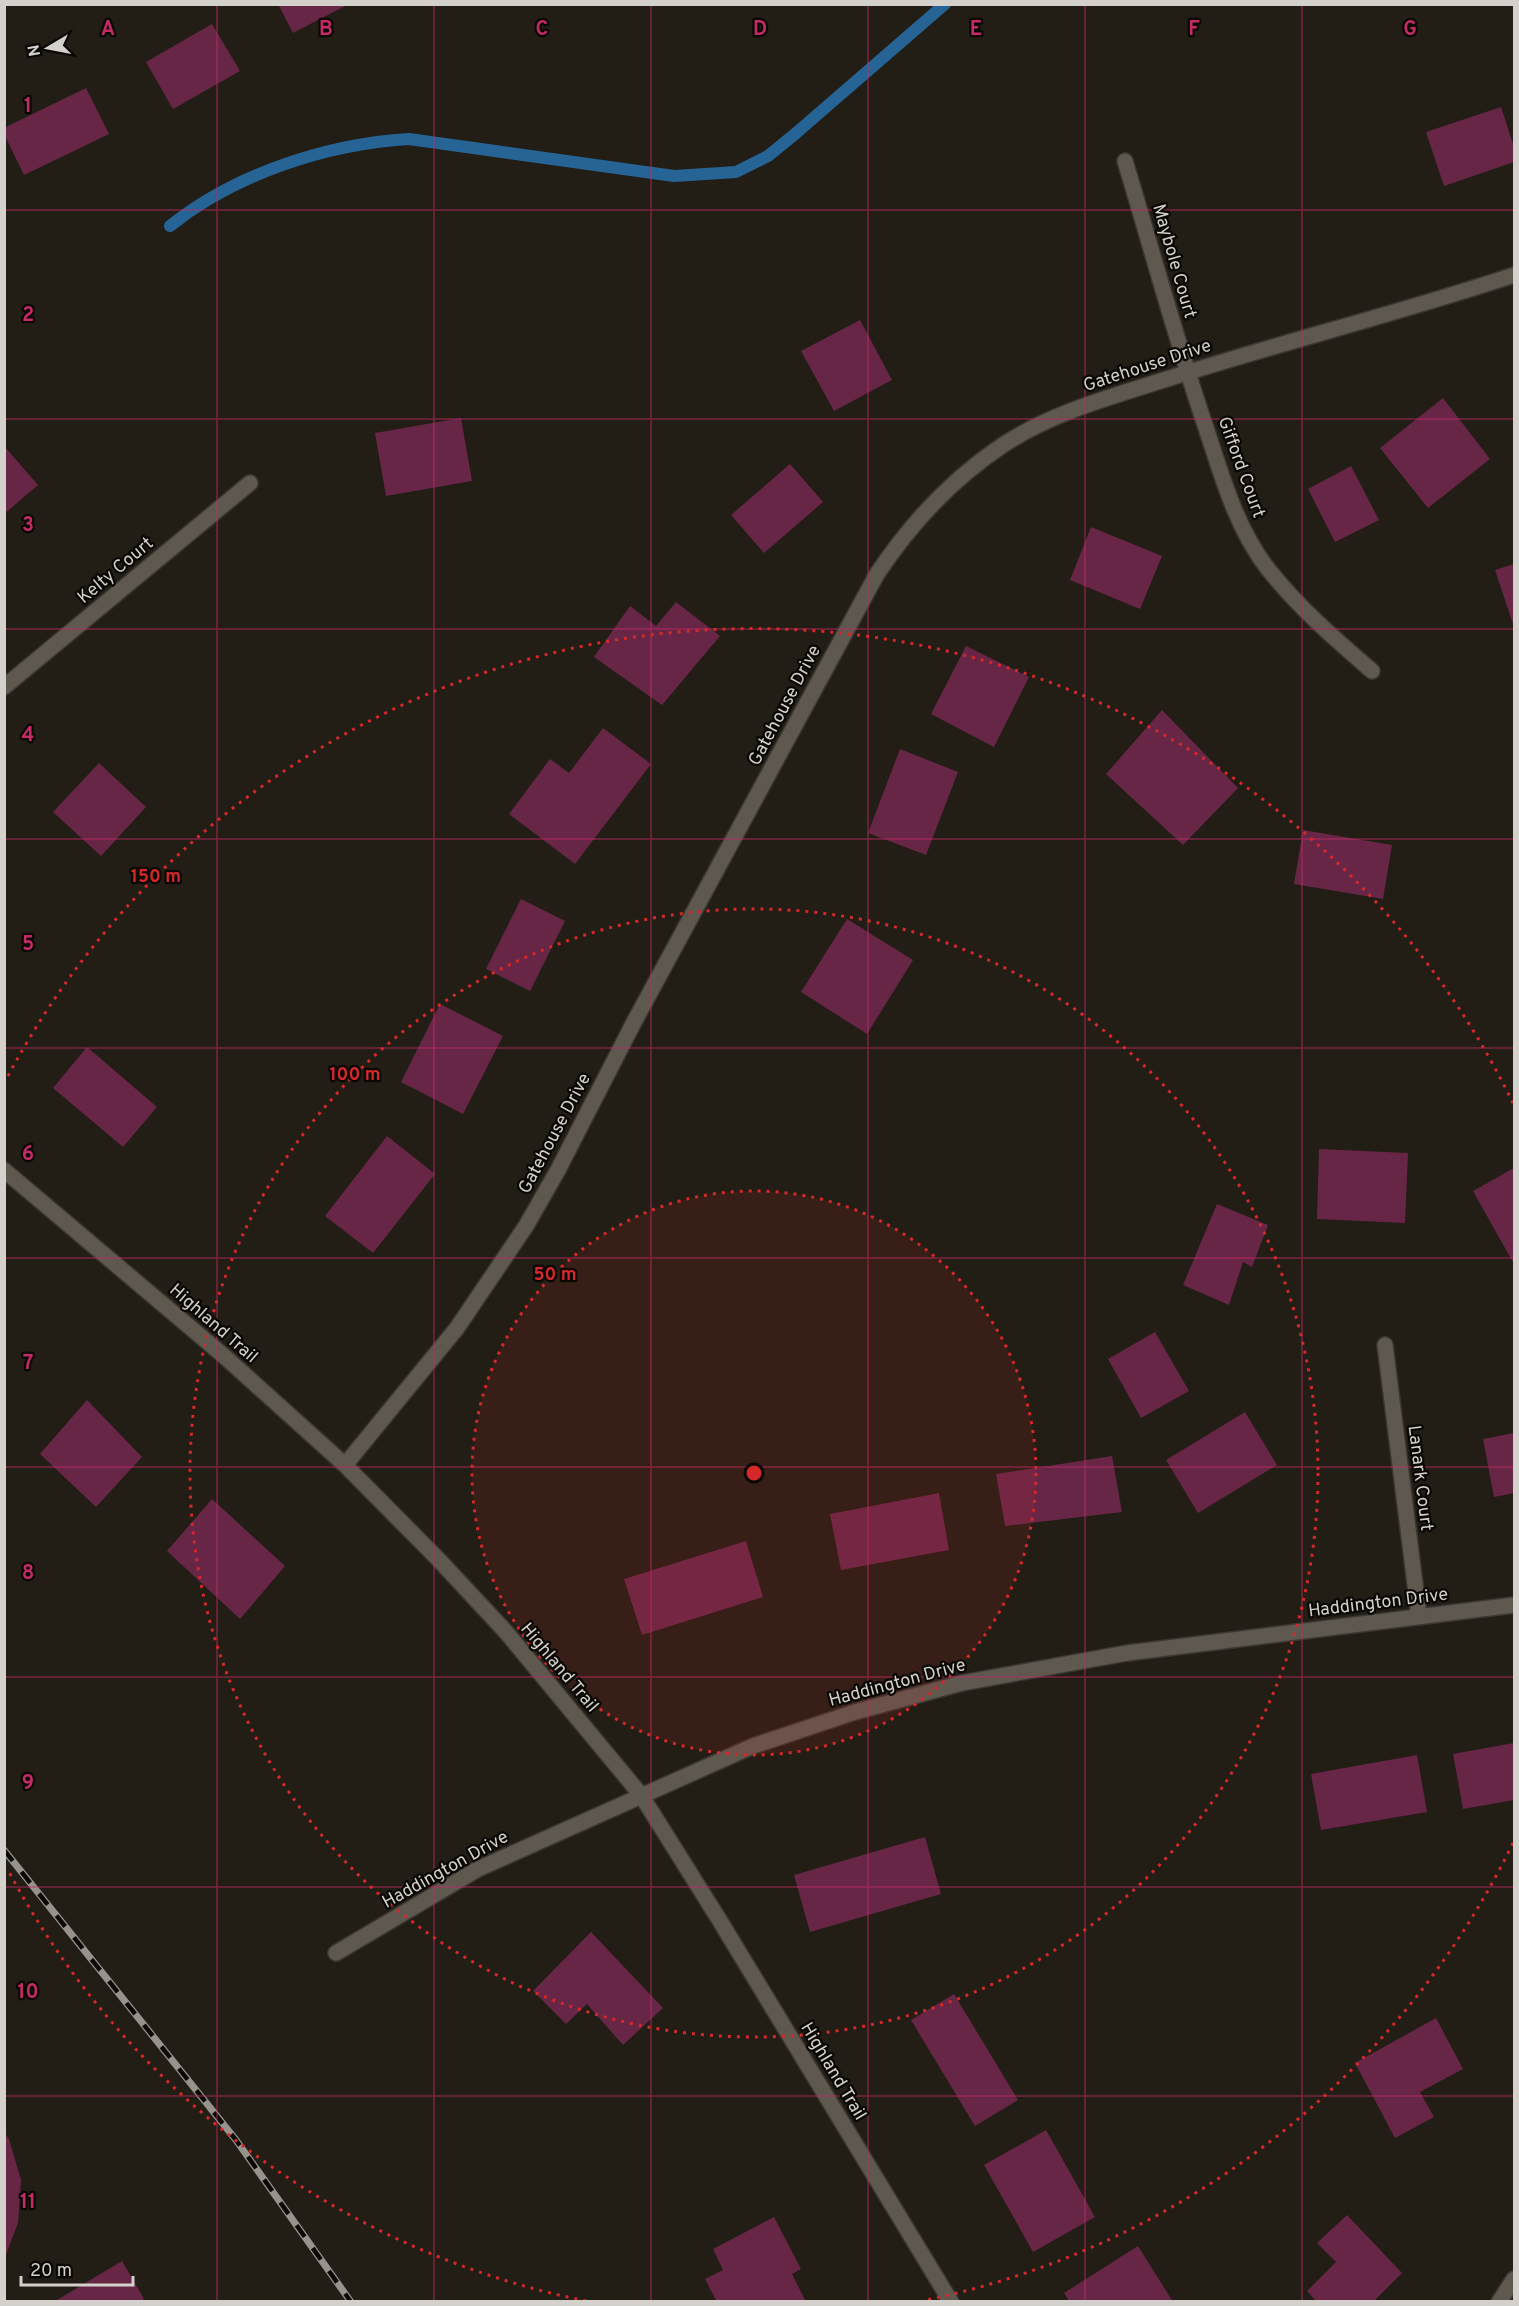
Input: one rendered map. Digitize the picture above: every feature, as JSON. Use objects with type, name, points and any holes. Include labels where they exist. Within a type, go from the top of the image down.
[{"type":"street","name":"Maybole Court","points":[[1125,161],[1187,372]]},
{"type":"street","name":"Gatehouse Drive","points":[[345,1465],[457,1328],[526,1226],[872,584],[909,529],[946,489],[1004,444],[1060,414],[1187,372],[1515,275]]},
{"type":"street","name":"Gifford Court","points":[[1187,372],[1230,498],[1247,536],[1268,568],[1310,618],[1372,671]]},
{"type":"street","name":"Kelty Court","points":[[4,687],[250,483]]},
{"type":"street","name":"Highland Trail","points":[[4,1170],[224,1356],[345,1465],[506,1632],[641,1795],[951,2301]]},
{"type":"street","name":"Lanark Court","points":[[1385,1345],[1419,1616]]},
{"type":"street","name":"Haddington Drive","points":[[336,1953],[478,1869],[753,1746],[855,1712],[962,1683],[1127,1653],[1515,1605]]},
{"type":"street","points":[[1499,2301],[1515,2279]]},
{"type":"building","points":[[278,4],[349,4],[293,33]]},
{"type":"building","points":[[212,24],[240,71],[173,109],[146,62]]},
{"type":"building","points":[[86,88],[109,134],[24,175],[4,134],[4,128]]},
{"type":"building","points":[[1501,107],[1514,147],[1514,162],[1444,186],[1426,132]]},
{"type":"building","points":[[860,320],[892,380],[834,411],[801,351]]},
{"type":"building","points":[[1443,398],[1490,459],[1428,508],[1380,448]]},
{"type":"building","points":[[461,418],[472,481],[386,496],[375,433]]},
{"type":"building","points":[[4,446],[38,485],[4,514]]},
{"type":"building","points":[[790,464],[823,502],[764,553],[731,515]]},
{"type":"building","points":[[1351,466],[1379,520],[1335,542],[1308,489]]},
{"type":"building","points":[[1091,527],[1162,556],[1140,609],[1070,580]]},
{"type":"building","points":[[1514,564],[1514,627],[1495,570]]},
{"type":"building","points":[[676,602],[720,636],[662,705],[594,657],[630,606],[656,626]]},
{"type":"building","points":[[966,646],[1029,677],[994,747],[931,714]]},
{"type":"building","points":[[1162,710],[1238,788],[1183,845],[1106,774]]},
{"type":"building","points":[[603,728],[651,764],[575,864],[509,814],[550,759],[569,773]]},
{"type":"building","points":[[900,749],[958,772],[926,855],[868,833]]},
{"type":"building","points":[[99,763],[146,807],[101,856],[53,812]]},
{"type":"building","points":[[1303,830],[1392,845],[1383,899],[1294,884]]},
{"type":"building","points":[[521,899],[565,921],[530,991],[486,969]]},
{"type":"building","points":[[847,919],[913,960],[867,1034],[801,992]]},
{"type":"building","points":[[440,1004],[503,1036],[463,1114],[401,1082]]},
{"type":"building","points":[[87,1047],[157,1107],[123,1147],[53,1088]]},
{"type":"building","points":[[387,1136],[435,1174],[373,1253],[325,1216]]},
{"type":"building","points":[[1319,1149],[1408,1153],[1405,1223],[1317,1219]]},
{"type":"building","points":[[1514,1168],[1514,1264],[1473,1191]]},
{"type":"building","points":[[1217,1204],[1268,1225],[1252,1267],[1243,1262],[1229,1305],[1183,1285]]},
{"type":"building","points":[[1155,1332],[1189,1391],[1141,1418],[1108,1359]]},
{"type":"building","points":[[87,1400],[142,1457],[96,1507],[40,1454]]},
{"type":"building","points":[[1245,1412],[1277,1465],[1198,1513],[1166,1460]]},
{"type":"building","points":[[1514,1433],[1514,1493],[1494,1497],[1483,1439]]},
{"type":"building","points":[[1112,1456],[1122,1512],[1005,1526],[996,1474]]},
{"type":"building","points":[[939,1493],[949,1550],[841,1570],[830,1514]]},
{"type":"building","points":[[212,1499],[285,1566],[240,1619],[167,1551]]},
{"type":"building","points":[[746,1541],[763,1597],[642,1635],[624,1579]]},
{"type":"building","points":[[1514,1743],[1514,1800],[1463,1809],[1453,1754]]},
{"type":"building","points":[[1417,1755],[1427,1812],[1321,1830],[1311,1774]]},
{"type":"building","points":[[925,1837],[941,1894],[810,1932],[794,1875]]},
{"type":"building","points":[[591,1932],[663,2008],[623,2045],[587,2004],[566,2024],[533,1991]]},
{"type":"building","points":[[954,1994],[1018,2100],[975,2126],[911,2020]]},
{"type":"building","points":[[1436,2018],[1463,2069],[1420,2092],[1434,2117],[1395,2138],[1355,2063]]},
{"type":"building","points":[[1046,2130],[1095,2217],[1033,2252],[984,2165]]},
{"type":"building","points":[[4,2132],[9,2139],[21,2180],[18,2223],[5,2257]]},
{"type":"building","points":[[1347,2215],[1402,2273],[1373,2302],[1317,2302],[1307,2291],[1336,2262],[1317,2243]]},
{"type":"building","points":[[774,2217],[801,2269],[792,2274],[806,2302],[717,2302],[705,2279],[723,2270],[713,2249]]},
{"type":"building","points":[[1138,2246],[1173,2302],[1070,2302],[1064,2293]]},
{"type":"building","points":[[122,2261],[144,2299],[140,2302],[58,2302],[57,2300]]},
{"type":"waterway","points":[[170,226],[223,191],[283,165],[346,147],[409,139],[674,176],[736,172],[768,156],[945,4]]},
{"type":"railway","points":[[4,1850],[236,2140],[351,2302]]}]
